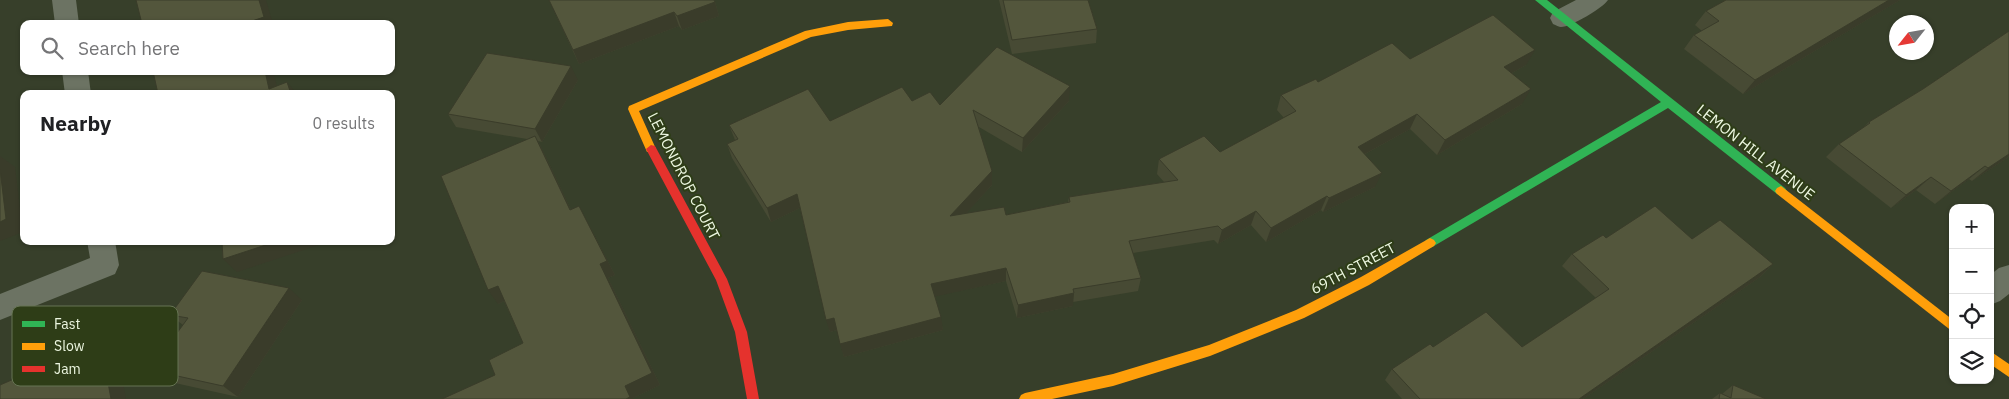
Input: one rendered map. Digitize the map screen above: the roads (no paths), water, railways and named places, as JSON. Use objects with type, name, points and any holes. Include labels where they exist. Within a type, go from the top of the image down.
[{"type":"street","points":[[64,0],[66,20]]},
{"type":"street","name":"LEMON HILL AVENUE","points":[[1540,0],[1949,322]]},
{"type":"street","points":[[1562,18],[1596,0]]},
{"type":"street","name":"LEMONDROP COURT","points":[[753,399],[741,332],[721,279],[653,154],[633,109],[809,34],[848,26],[888,23]]},
{"type":"street","points":[[76,75],[77,90]]},
{"type":"street","name":"69TH STREET","points":[[1025,399],[1113,380],[1210,350],[1300,314],[1365,281],[1669,102]]},
{"type":"street","points":[[0,307],[105,265],[102,245]]},
{"type":"street","points":[[1994,289],[2009,277]]},
{"type":"street","points":[[1994,359],[2009,371]]}]
